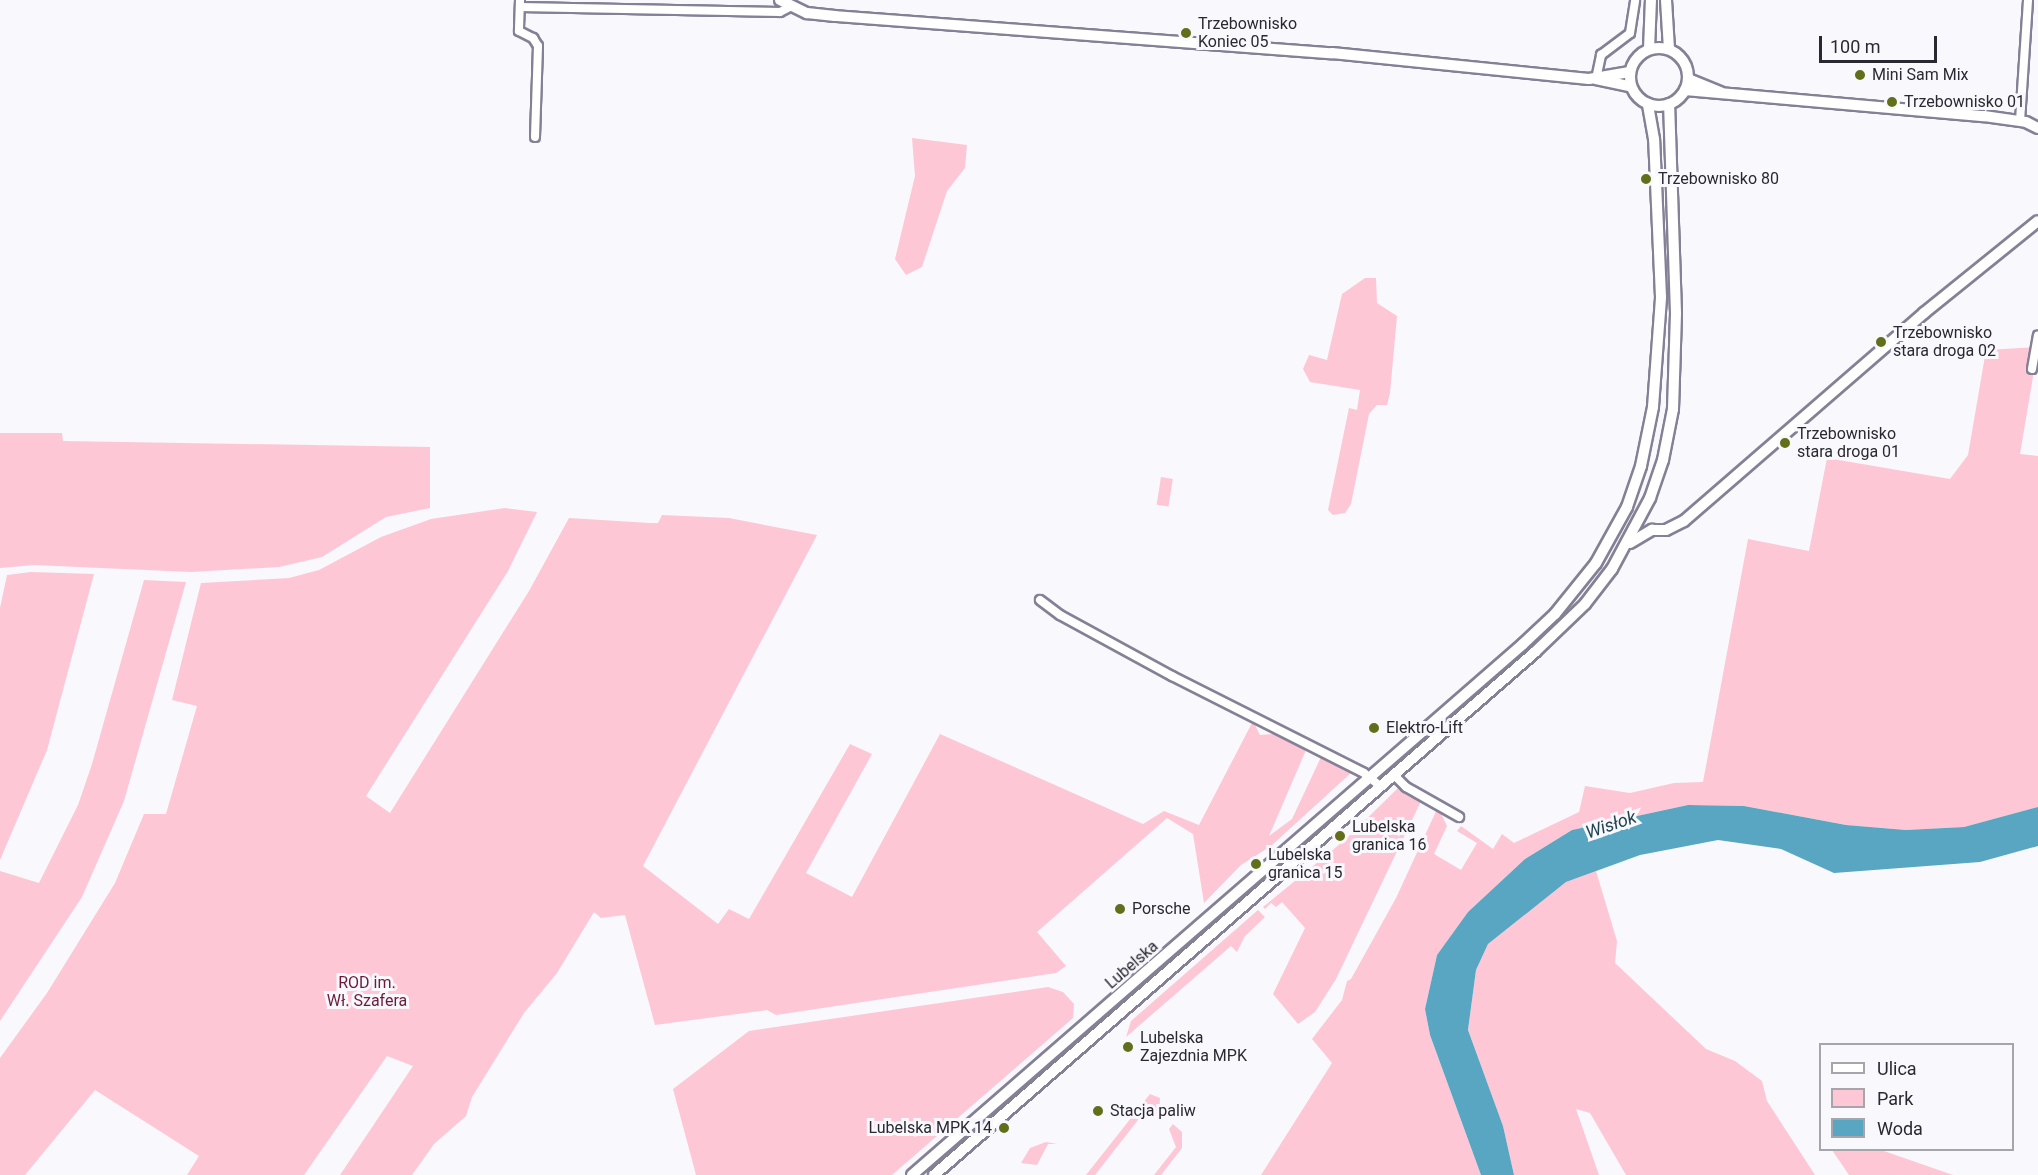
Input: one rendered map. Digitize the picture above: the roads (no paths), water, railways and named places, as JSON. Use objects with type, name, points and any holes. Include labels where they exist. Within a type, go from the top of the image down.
[{"type":"main road","points":[[1649,49],[1651,0]]},
{"type":"main road","points":[[1666,0],[1670,49]]},
{"type":"main road","points":[[785,3],[835,16],[1118,35],[1596,79],[1630,86],[1648,104],[1669,104],[1685,90],[1688,79],[1684,61],[1670,49],[1649,49],[1636,58],[1629,72],[1630,86]]},
{"type":"main road","points":[[1596,79],[1629,72]]},
{"type":"main road","points":[[1688,79],[1720,92]]},
{"type":"main road","points":[[1685,90],[2020,121],[2038,128]]},
{"type":"main road","name":"Lubelska","points":[[912,1175],[1531,637],[1581,583],[1608,544],[1626,507],[1641,466],[1653,407],[1661,297],[1654,139],[1648,104]]},
{"type":"main road","name":"Lubelska","points":[[934,1175],[1566,624],[1602,582],[1628,544],[1643,513],[1663,460],[1673,410],[1676,313],[1669,104]]},
{"type":"main road","points":[[1628,544],[1652,530],[1670,529],[1684,521],[1924,313],[2038,221]]},
{"type":"main road","points":[[1653,407],[1661,399],[1673,410]]},
{"type":"main road","points":[[1643,513],[1652,530]]},
{"type":"street","points":[[1596,79],[1601,55],[1630,33],[1635,0]]},
{"type":"street","points":[[2020,121],[2028,0]]},
{"type":"street","points":[[535,137],[538,46],[533,38],[519,31],[520,4],[780,12],[785,3]]},
{"type":"street","points":[[2032,369],[2038,336]]},
{"type":"street","points":[[1040,600],[1060,615],[1142,659],[1370,776],[1406,787],[1459,817]]},
{"type":"water","name":"Wisłok","points":[[1688,805],[1744,806],[1846,825],[1906,830],[1964,827],[2038,807],[2038,846],[1980,862],[1834,873],[1781,849],[1718,840],[1640,855],[1566,882],[1488,944],[1476,970],[1468,1030],[1503,1126],[1514,1175],[1481,1175],[1430,1035],[1425,1009],[1437,955],[1468,912],[1525,859],[1572,830]]},
{"type":"place","name":"Trzebownisko Koniec 05","points":[[1186,33]]},
{"type":"place","name":"Mini Sam Mix","points":[[1860,75]]},
{"type":"place","name":"Trzebownisko 01","points":[[1892,102]]},
{"type":"place","name":"Trzebownisko 80","points":[[1646,179]]},
{"type":"place","name":"Trzebownisko stara droga 02","points":[[1881,342]]},
{"type":"place","name":"Trzebownisko stara droga 01","points":[[1785,443]]},
{"type":"place","name":"Elektro-Lift","points":[[1374,728]]},
{"type":"place","name":"Lubelska granica 16","points":[[1340,836]]},
{"type":"place","name":"Lubelska granica 15","points":[[1256,864]]},
{"type":"place","name":"Porsche","points":[[1120,909]]},
{"type":"place","name":"Lubelska Zajezdnia MPK","points":[[1128,1047]]},
{"type":"place","name":"Stacja paliw","points":[[1098,1111]]},
{"type":"place","name":"Lubelska MPK 14","points":[[1004,1128]]},
{"type":"park label","name":"ROD im. Wł. Szafera","points":[[367,992]]}]
